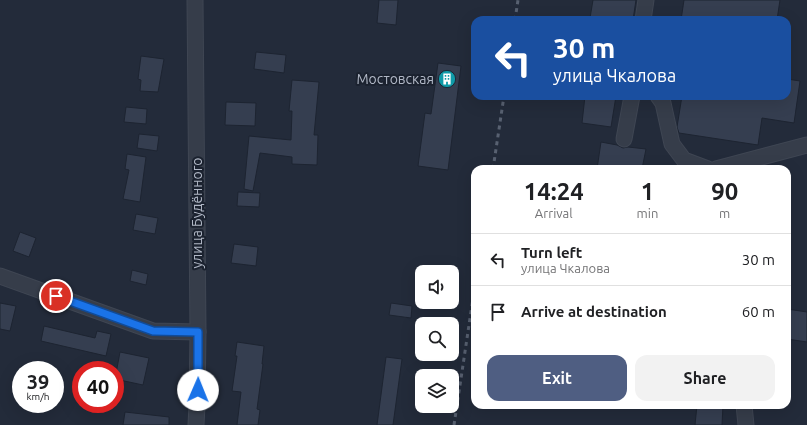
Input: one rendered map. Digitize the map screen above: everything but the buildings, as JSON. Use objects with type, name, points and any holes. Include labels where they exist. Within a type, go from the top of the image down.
[{"type":"street","name":"улица Будённого","points":[[196,0],[198,332],[198,405],[196,425]]},
{"type":"street","points":[[644,16],[646,0]]},
{"type":"street","points":[[624,139],[631,100]]},
{"type":"street","points":[[661,100],[663,103],[672,144],[684,160],[697,165]]},
{"type":"street","points":[[731,165],[807,145]]},
{"type":"street","points":[[0,276],[153,331],[198,332]]},
{"type":"street","points":[[744,409],[746,425]]},
{"type":"railway","points":[[516,16],[518,0]]},
{"type":"railway","points":[[494,165],[503,100]]},
{"type":"railway","points":[[454,425],[471,312]]},
{"type":"place","name":"Мостовская","points":[[447,79]]},
{"type":"route","points":[[56,296],[153,331],[198,332],[198,390]]}]
